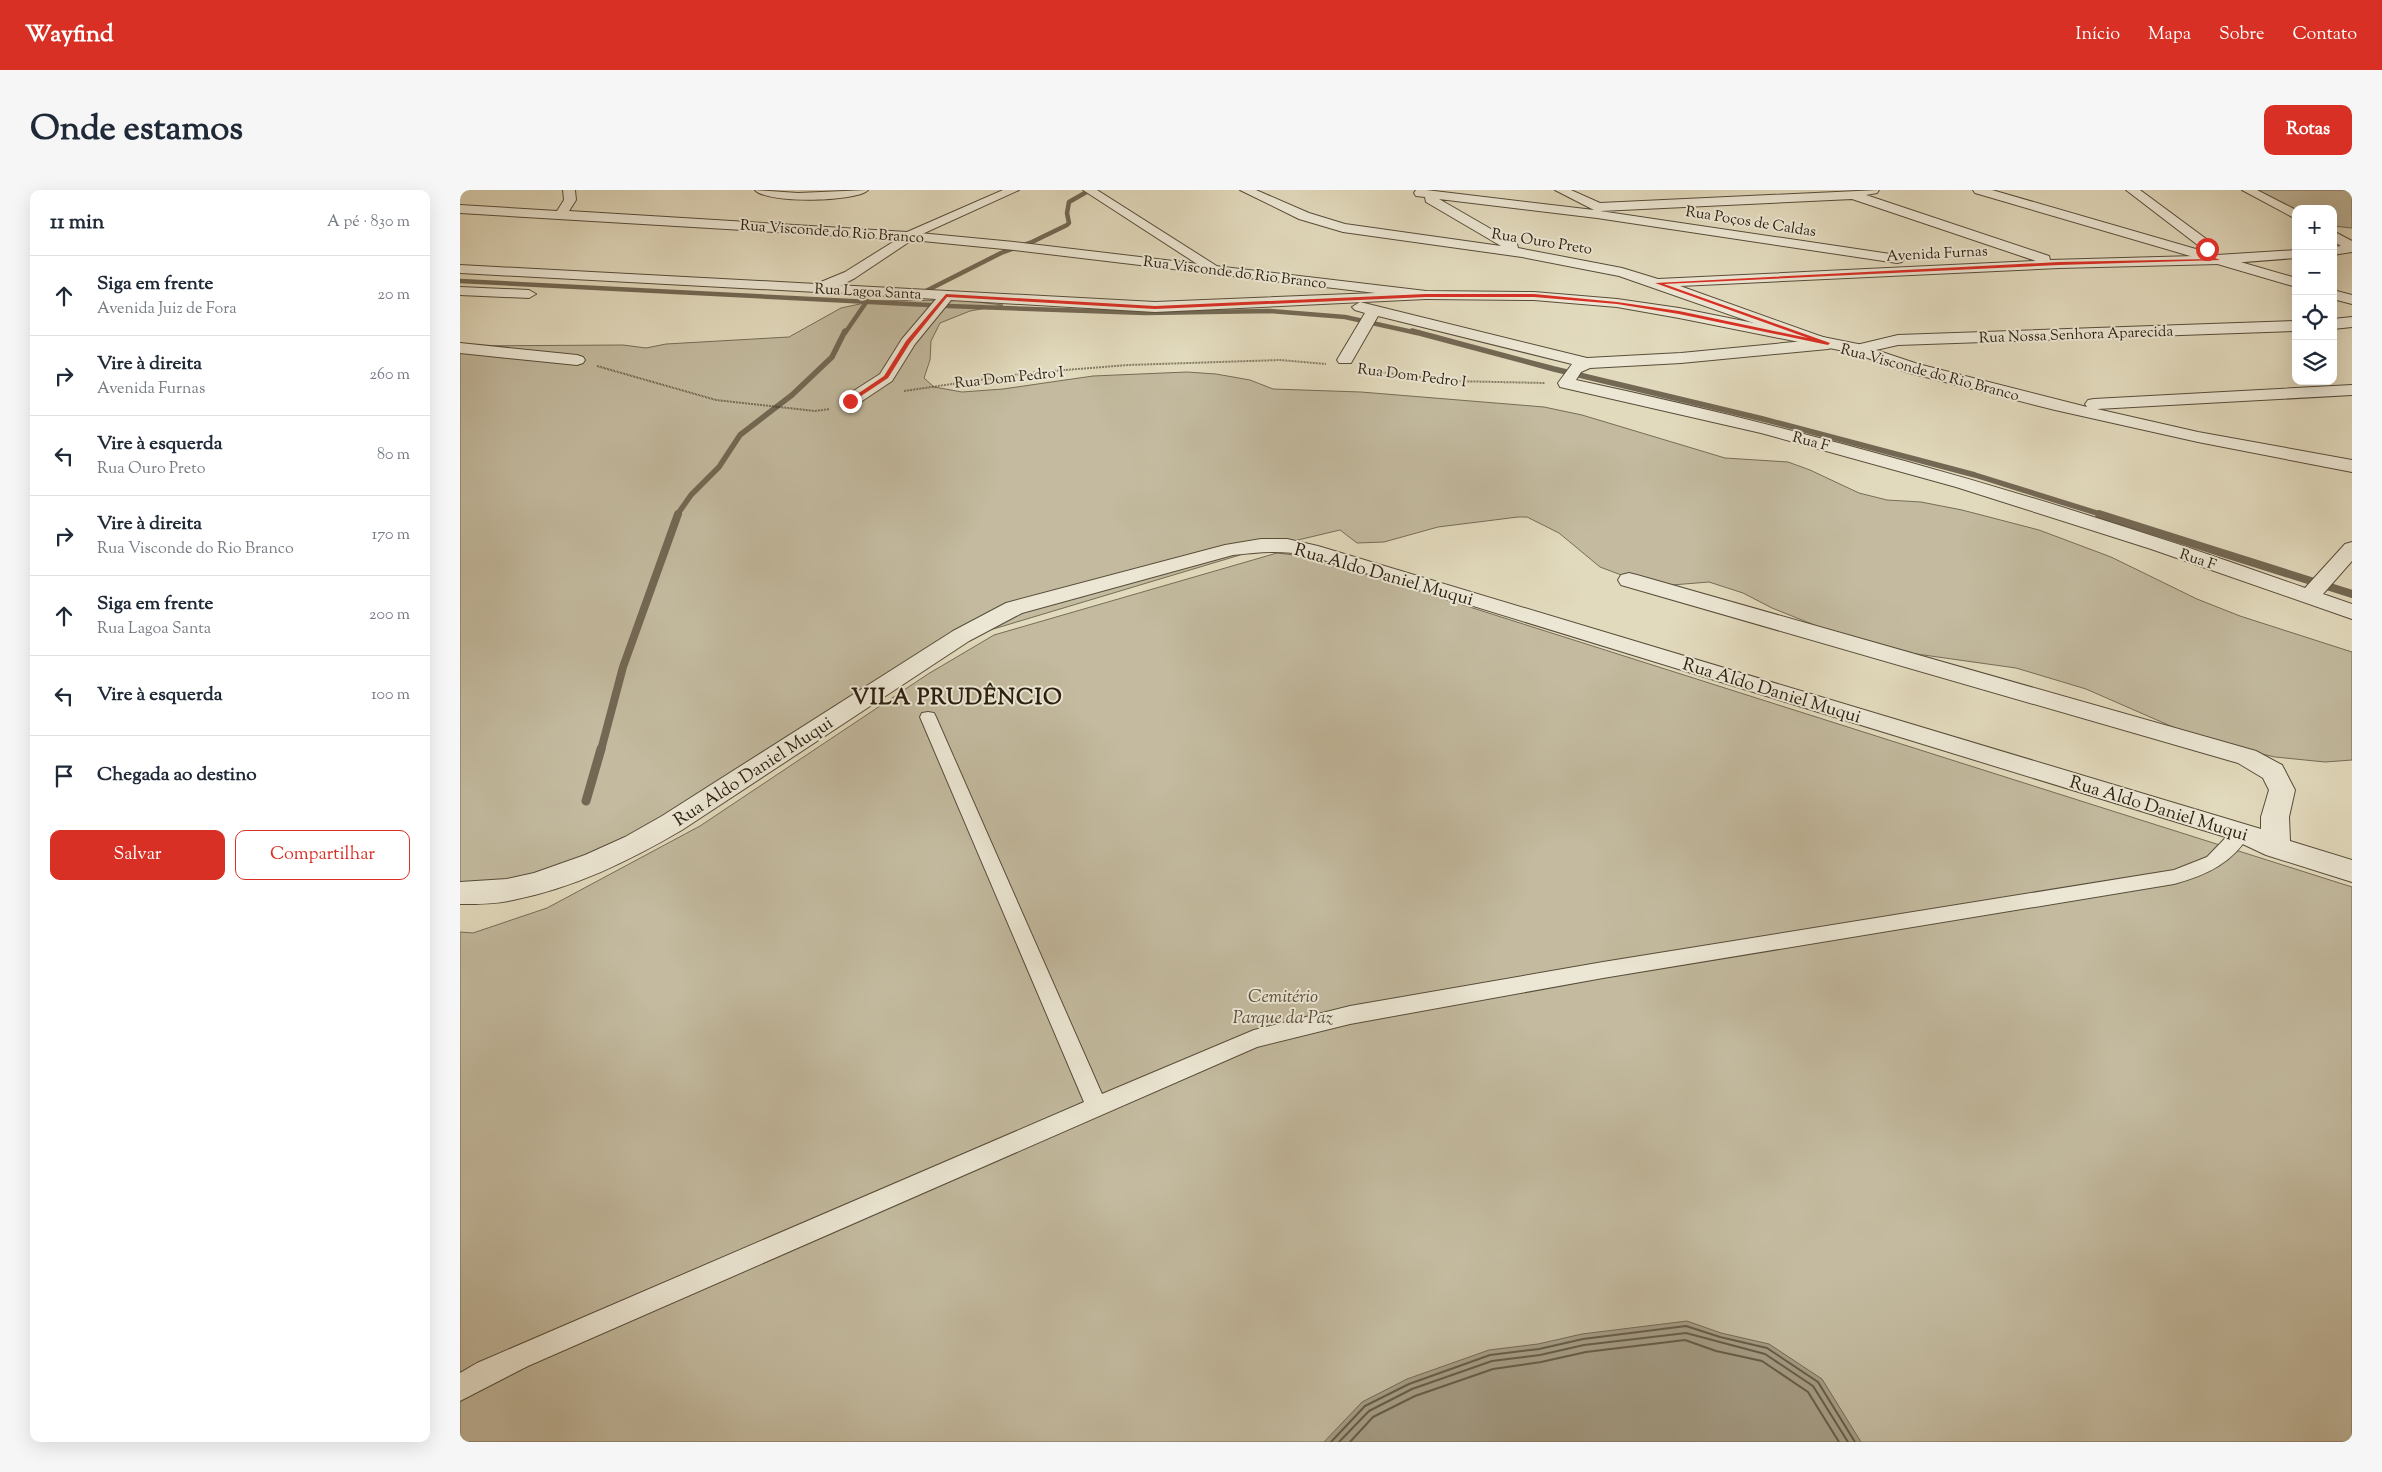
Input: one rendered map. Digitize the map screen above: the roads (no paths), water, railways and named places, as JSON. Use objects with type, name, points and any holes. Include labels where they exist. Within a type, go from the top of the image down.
[{"type":"street","points":[[561,214],[570,200],[569,190]]},
{"type":"street","points":[[761,190],[775,196],[814,195],[862,190]]},
{"type":"street","points":[[817,288],[837,282],[850,275],[910,236],[1013,190]]},
{"type":"street","points":[[1089,190],[1216,270]]},
{"type":"street","name":"Rua Ouro Preto","points":[[1246,190],[1304,216],[1343,228],[1522,253],[1591,266],[1657,283],[1828,344]]},
{"type":"street","points":[[1561,190],[1598,210],[1853,195],[1873,190]]},
{"type":"street","points":[[1683,190],[1771,200]]},
{"type":"street","points":[[1837,190],[2059,264]]},
{"type":"street","points":[[1979,190],[2292,282]]},
{"type":"street","points":[[2132,190],[2204,244],[2207,249],[2198,253]]},
{"type":"street","points":[[2248,190],[2292,214]]},
{"type":"street","points":[[1416,192],[1522,253]]},
{"type":"street","name":"Rua Poços de Caldas","points":[[1416,192],[1598,210],[1958,269]]},
{"type":"street","points":[[760,204],[775,196]]},
{"type":"street","name":"Rua Visconde do Rio Branco","points":[[460,209],[722,224],[816,232],[910,236],[1005,244],[1426,295],[1534,296],[1617,303],[1679,313],[1858,349],[1912,368],[2055,405],[2198,437],[2352,466]]},
{"type":"street","points":[[722,224],[745,212]]},
{"type":"street","points":[[2337,238],[2350,246],[2348,249],[2337,250]]},
{"type":"street","name":"Avenida Furnas","points":[[1657,283],[2059,264],[2219,260],[2292,254]]},
{"type":"street","name":"Rua Lagoa Santa","points":[[460,269],[1155,307],[1426,295]]},
{"type":"street","points":[[463,293],[529,294]]},
{"type":"street","points":[[2336,295],[2352,300]]},
{"type":"street","points":[[850,401],[886,377],[908,342],[946,296]]},
{"type":"street","points":[[1336,300],[1373,311],[1587,363],[1681,358],[1828,344]]},
{"type":"street","points":[[1344,364],[1373,311]]},
{"type":"street","points":[[2337,324],[2352,322]]},
{"type":"street","name":"Rua Nossa Senhora Aparecida","points":[[1858,349],[1898,340],[2292,326]]},
{"type":"street","points":[[460,348],[577,360]]},
{"type":"street","name":"Rua F","points":[[1587,363],[1575,369],[1566,383],[1662,403],[1920,470],[2101,526],[2310,596]]},
{"type":"street","points":[[2055,405],[2352,390]]},
{"type":"street","name":"Rua Aldo Daniel Muqui","points":[[460,893],[513,889],[565,874],[625,850],[672,823],[961,636],[1014,608],[1198,557],[1261,545],[1287,545],[1311,550],[2242,832],[2276,846],[2352,870]]},
{"type":"street","points":[[2352,548],[2310,596],[2352,612]]},
{"type":"street","points":[[1629,580],[2247,757],[2273,772],[2282,790],[2275,817],[2276,846]]},
{"type":"lane","points":[[928,717],[1097,1108]]},
{"type":"lane","points":[[460,1388],[486,1372],[1254,1039],[1350,1015],[1603,970],[2174,877],[2202,870],[2222,857],[2242,832]]},
{"type":"water","points":[[1687,1321],[1721,1333],[1769,1344],[1822,1379],[1861,1442],[1324,1442],[1362,1402],[1407,1379],[1489,1350],[1538,1344],[1582,1334]]},
{"type":"waterway","points":[[918,295],[1001,253],[1032,242],[1067,225],[1069,223],[1067,213],[1069,202],[1090,190]]},
{"type":"waterway","points":[[460,281],[866,302]]},
{"type":"waterway","points":[[845,333],[866,302]]},
{"type":"waterway","points":[[866,302],[1146,313],[1270,311],[1345,317],[1417,333]]},
{"type":"waterway","points":[[677,515],[691,495],[719,467],[740,435],[792,395],[832,357],[845,331]]},
{"type":"waterway","points":[[1412,331],[1554,369],[1763,419],[1975,475],[2103,515]]},
{"type":"waterway","points":[[601,750],[623,667],[678,514]]},
{"type":"waterway","points":[[2099,514],[2352,594]]},
{"type":"waterway","points":[[586,801],[601,749]]},
{"type":"district","name":"VILA PRUDÊNCIO","points":[[957,696]]},
{"type":"park label","name":"Cemitério Parque da Paz","points":[[1283,1006]]}]
